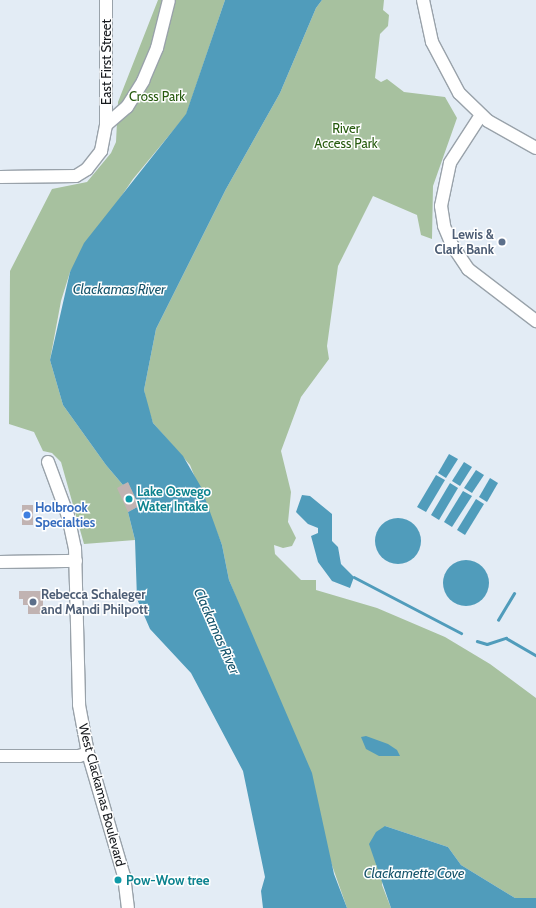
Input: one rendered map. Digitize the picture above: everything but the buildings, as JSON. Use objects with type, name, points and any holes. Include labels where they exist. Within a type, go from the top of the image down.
[{"type":"street","name":"East First Street","points":[[0,177],[79,174],[101,151],[106,125],[106,0]]},
{"type":"street","points":[[106,125],[127,108],[140,87],[157,48],[169,0]]},
{"type":"street","points":[[424,0],[431,37],[441,65],[459,93],[481,116],[511,136],[536,148]]},
{"type":"street","points":[[481,116],[450,163],[441,206],[444,226],[452,245],[468,269],[536,321]]},
{"type":"street","name":"West Clackamas Boulevard","points":[[48,462],[68,516],[76,561],[76,669],[88,753],[124,876],[128,908]]},
{"type":"street","points":[[0,562],[76,561]]},
{"type":"street","points":[[0,756],[78,756],[88,753]]},
{"type":"green space","name":"Cross Park","points":[[158,0],[225,0],[186,115],[133,179],[70,272],[61,301],[50,360],[63,405],[106,465],[123,485],[128,482],[139,506],[128,512],[135,540],[84,544],[61,462],[52,453],[43,451],[34,432],[9,424],[10,271],[52,189],[87,182],[111,153],[116,142],[118,102]]},
{"type":"green space","name":"River Access Park","points":[[322,0],[384,0],[383,10],[389,15],[388,26],[380,34],[375,78],[381,82],[387,79],[404,92],[445,97],[457,118],[433,186],[432,239],[421,235],[417,215],[373,196],[338,266],[327,346],[329,359],[301,397],[281,451],[291,492],[288,522],[296,538],[292,546],[283,548],[274,545],[275,554],[301,580],[316,580],[316,590],[377,608],[445,637],[490,664],[536,698],[536,898],[515,898],[461,865],[448,847],[385,826],[382,885],[391,908],[347,908],[253,640],[229,580],[222,545],[190,465],[153,423],[147,405],[144,390],[156,329],[226,189],[280,93],[316,8]]},
{"type":"water","name":"Clackamas River","points":[[225,0],[322,0],[316,8],[280,93],[226,189],[156,329],[144,390],[153,423],[183,456],[201,487],[222,545],[229,580],[312,773],[334,874],[347,908],[263,908],[261,891],[265,877],[243,771],[191,673],[150,629],[137,599],[135,540],[128,512],[139,506],[128,483],[123,485],[106,465],[63,405],[50,360],[70,272],[84,243],[186,114]]},
{"type":"water","points":[[449,454],[458,459],[446,478],[438,473]]},
{"type":"water","points":[[464,462],[472,467],[460,486],[452,481]]},
{"type":"water","points":[[476,470],[484,475],[472,493],[464,488]]},
{"type":"water","points":[[436,475],[445,480],[426,512],[417,507]]},
{"type":"water","points":[[490,478],[498,483],[487,502],[479,497]]},
{"type":"water","points":[[450,483],[458,488],[439,520],[431,515]]},
{"type":"water","points":[[463,491],[472,496],[452,527],[444,522]]},
{"type":"water","points":[[302,495],[310,496],[332,514],[332,541],[338,547],[341,564],[354,577],[350,588],[332,581],[318,562],[311,536],[318,533],[318,528],[308,524],[296,512]]},
{"type":"water","points":[[476,499],[484,504],[465,535],[457,530]]},
{"type":"water","points":[[394,518],[402,518],[411,522],[417,528],[421,541],[417,554],[411,560],[402,564],[394,564],[385,560],[379,554],[375,545],[375,537],[379,528],[385,522]]},
{"type":"water","points":[[462,560],[470,560],[479,564],[485,570],[489,583],[485,596],[479,602],[470,606],[462,606],[453,602],[447,596],[443,587],[443,579],[447,570],[453,564]]},
{"type":"water","points":[[366,736],[388,744],[397,750],[400,756],[379,756],[366,749],[361,737]]},
{"type":"water","name":"Clackamette Cove","points":[[385,826],[448,847],[461,865],[515,898],[536,898],[536,908],[391,908],[369,844],[376,832]]},
{"type":"waterway","points":[[354,577],[461,633]]},
{"type":"waterway","points":[[498,620],[514,593]]},
{"type":"waterway","points":[[477,641],[487,644],[506,638],[536,655]]},
{"type":"place","name":"Lewis & Clark Bank","points":[[502,242]]},
{"type":"place","name":"Lake Oswego Water Intake","points":[[129,499]]},
{"type":"place","name":"Holbrook Specialties","points":[[27,515]]},
{"type":"place","name":"Rebecca Schaleger and Mandi Philpott","points":[[33,602]]},
{"type":"place","name":"Pow-Wow tree","points":[[118,880]]}]
